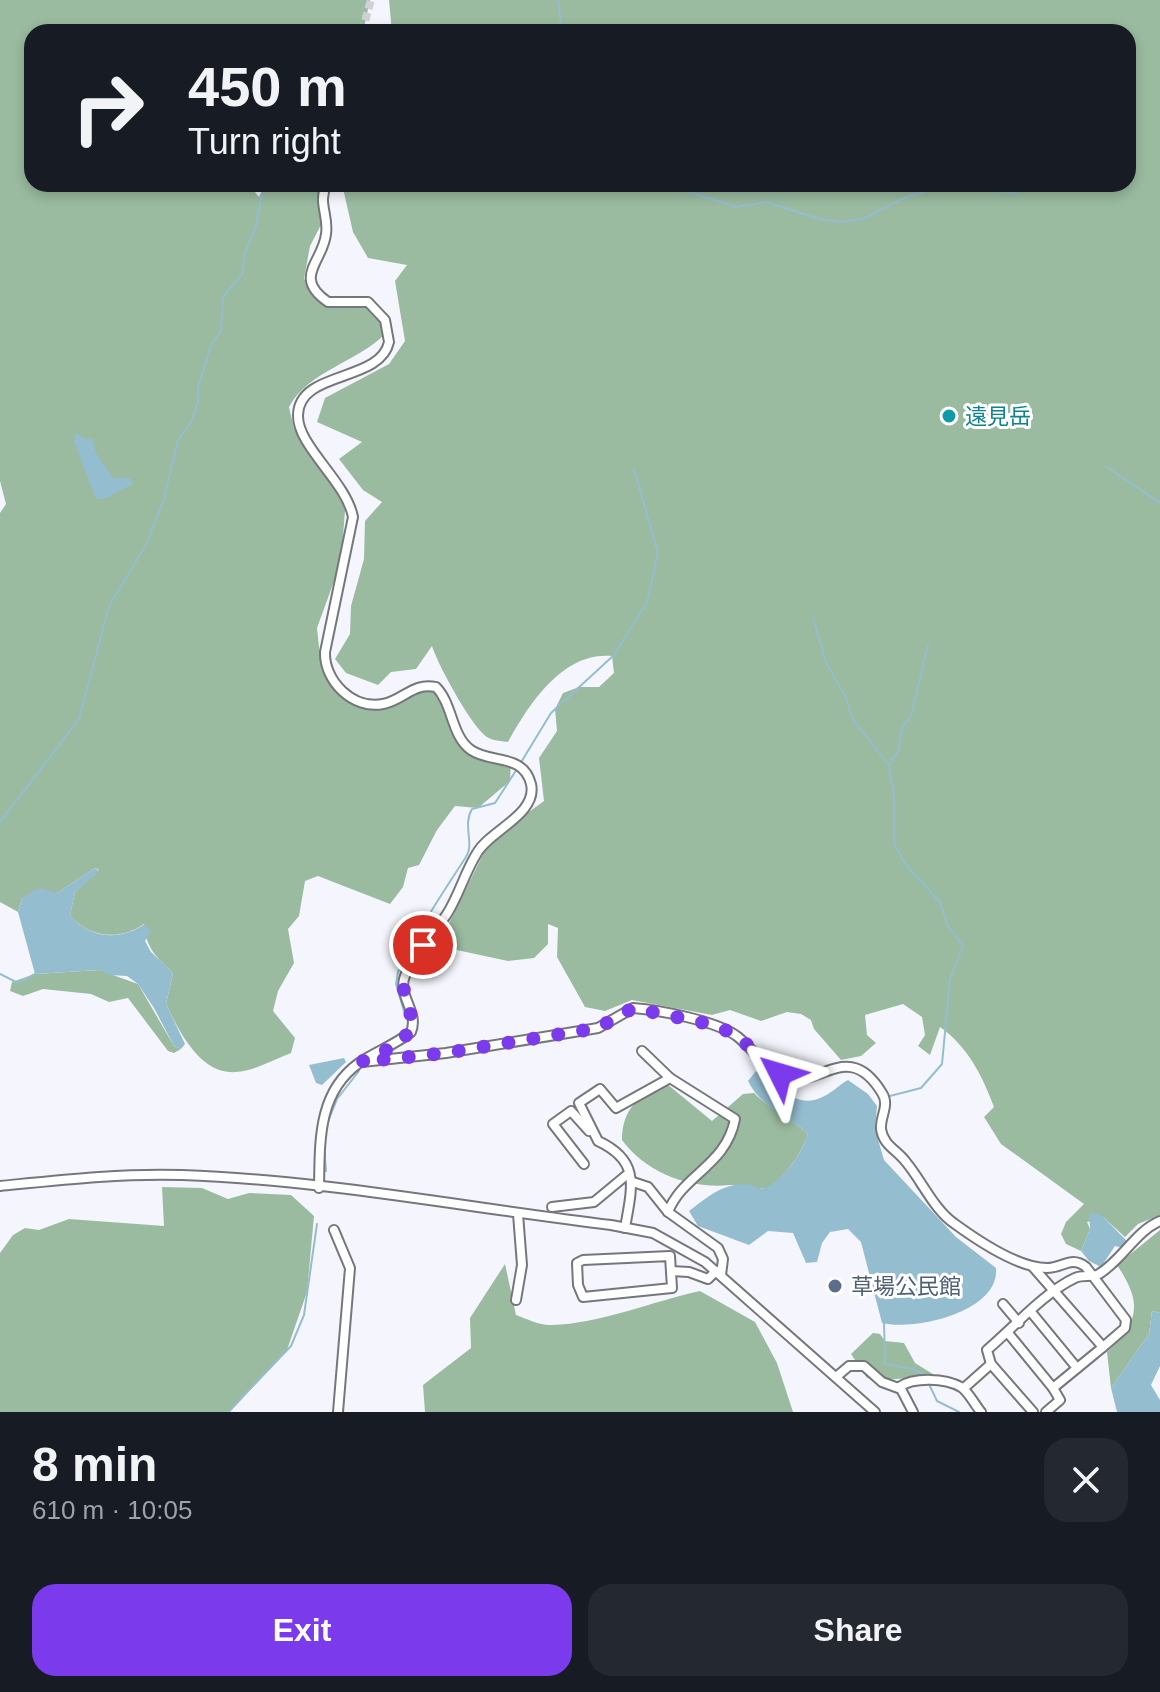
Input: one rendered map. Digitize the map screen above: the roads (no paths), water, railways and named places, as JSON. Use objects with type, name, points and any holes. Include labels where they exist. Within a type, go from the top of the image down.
[{"type":"street","points":[[319,1188],[321,1118],[340,1082],[361,1062],[397,1045],[411,1032],[412,1012],[402,983],[409,965],[448,913],[477,852],[525,807],[532,793],[527,775],[519,766],[467,747],[447,701],[436,687],[423,685],[384,704],[374,704],[351,698],[335,683],[327,669],[326,647],[353,517],[348,496],[300,429],[298,410],[301,402],[314,390],[378,360],[389,342],[385,320],[368,302],[328,302],[312,283],[312,265],[327,232],[321,198],[324,192]]},
{"type":"street","points":[[361,1062],[446,1053],[598,1028],[633,1008],[714,1025],[736,1035],[766,1064],[791,1078],[808,1077],[841,1066],[855,1069],[882,1093],[886,1105],[881,1130],[887,1145],[904,1159],[950,1221],[993,1249],[1032,1266],[1050,1269],[1068,1261],[1080,1262],[1126,1320],[1125,1328],[1053,1388]]},
{"type":"street","points":[[642,1051],[670,1078],[735,1119],[712,1165],[675,1194],[668,1212]]},
{"type":"street","points":[[598,1141],[579,1103],[600,1089],[616,1108],[670,1078]]},
{"type":"street","points":[[584,1164],[553,1124],[571,1111],[598,1141],[620,1154],[631,1177],[625,1228]]},
{"type":"street","points":[[0,1186],[137,1174],[319,1188],[653,1233],[683,1248],[719,1273],[875,1412]]},
{"type":"street","points":[[631,1177],[648,1187],[668,1212],[718,1248],[723,1259],[719,1273],[708,1279],[671,1271]]},
{"type":"street","points":[[552,1207],[594,1202],[631,1177]]},
{"type":"street","points":[[516,1300],[522,1265],[518,1214]]},
{"type":"street","points":[[1033,1412],[991,1364],[987,1350],[1055,1292],[1073,1279],[1092,1277],[1126,1253],[1145,1230],[1160,1221]]},
{"type":"street","points":[[334,1230],[350,1268],[338,1412]]},
{"type":"street","points":[[670,1256],[671,1271],[672,1288],[583,1297],[578,1285],[577,1263],[583,1260],[670,1256]]},
{"type":"street","points":[[1032,1266],[1103,1347]]},
{"type":"street","points":[[1003,1304],[1019,1323]]},
{"type":"street","points":[[1031,1312],[1077,1368]]},
{"type":"street","points":[[1008,1333],[1060,1400],[1046,1412]]},
{"type":"street","points":[[964,1388],[991,1364]]},
{"type":"street","points":[[836,1377],[849,1366],[860,1365],[887,1385],[899,1387],[913,1382],[940,1380],[964,1388],[981,1412]]},
{"type":"street","points":[[899,1387],[913,1412]]},
{"type":"water","points":[[77,433],[87,440],[92,438],[96,453],[113,478],[129,478],[133,482],[131,485],[104,499],[96,499],[74,441]]},
{"type":"water","points":[[95,868],[99,871],[75,892],[70,915],[86,929],[105,935],[125,933],[145,924],[151,932],[145,941],[151,952],[173,973],[166,1004],[185,1044],[181,1049],[174,1046],[138,984],[127,976],[110,975],[99,970],[35,974],[18,912],[22,898],[39,888],[57,893]]},
{"type":"water","points":[[344,1058],[346,1062],[322,1085],[316,1083],[309,1065]]},
{"type":"water","points":[[756,1071],[786,1094],[802,1100],[811,1101],[824,1096],[848,1080],[868,1094],[877,1106],[875,1129],[884,1160],[956,1237],[996,1268],[994,1283],[984,1296],[970,1307],[933,1321],[896,1325],[882,1323],[861,1242],[848,1229],[830,1232],[822,1243],[817,1262],[806,1263],[793,1233],[768,1231],[749,1245],[698,1226],[689,1211],[714,1193],[732,1185],[751,1185],[762,1189],[770,1185],[790,1166],[808,1134],[760,1098],[748,1081]]},
{"type":"water","points":[[1089,1213],[1100,1214],[1130,1244],[1123,1248],[1115,1246],[1101,1267],[1089,1261],[1081,1251],[1090,1229]]},
{"type":"water","points":[[1152,1311],[1160,1313],[1160,1366],[1151,1385],[1160,1400],[1160,1412],[1117,1412],[1111,1388],[1149,1334]]},
{"type":"waterway","points":[[558,0],[561,24]]},
{"type":"waterway","points":[[0,822],[79,719],[109,606],[147,543],[164,499],[178,440],[192,420],[211,345],[221,331],[223,297],[243,273],[244,255],[256,226],[262,192]]},
{"type":"waterway","points":[[690,192],[736,207],[767,202],[819,219],[841,222],[862,219],[924,192]]},
{"type":"waterway","points":[[1008,192],[1017,193]]},
{"type":"waterway","points":[[1107,467],[1160,503]]},
{"type":"waterway","points":[[520,764],[551,713],[614,655],[647,602],[658,553],[634,469]]},
{"type":"waterway","points":[[813,618],[826,662],[846,698],[852,718],[888,764]]},
{"type":"waterway","points":[[886,1097],[921,1088],[942,1064],[950,979],[963,946],[948,926],[940,902],[906,865],[894,844],[894,798],[889,765],[899,750],[902,727],[911,716],[928,644]]},
{"type":"waterway","points":[[406,1018],[396,984],[398,972],[466,857],[472,809],[495,803],[517,769]]},
{"type":"waterway","points":[[0,974],[18,983],[35,974]]},
{"type":"waterway","points":[[327,1124],[337,1099],[359,1071]]},
{"type":"waterway","points":[[324,1146],[326,1171]]},
{"type":"waterway","points":[[228,1412],[291,1346],[304,1315],[317,1224]]},
{"type":"waterway","points":[[884,1322],[885,1364],[913,1369],[928,1377]]},
{"type":"waterway","points":[[929,1384],[937,1401],[959,1412]]},
{"type":"tunnel","points":[[364,24],[371,0]]},
{"type":"place","name":"遠見岳","points":[[949,416]]},
{"type":"place","name":"草場公民館","points":[[835,1286]]}]
